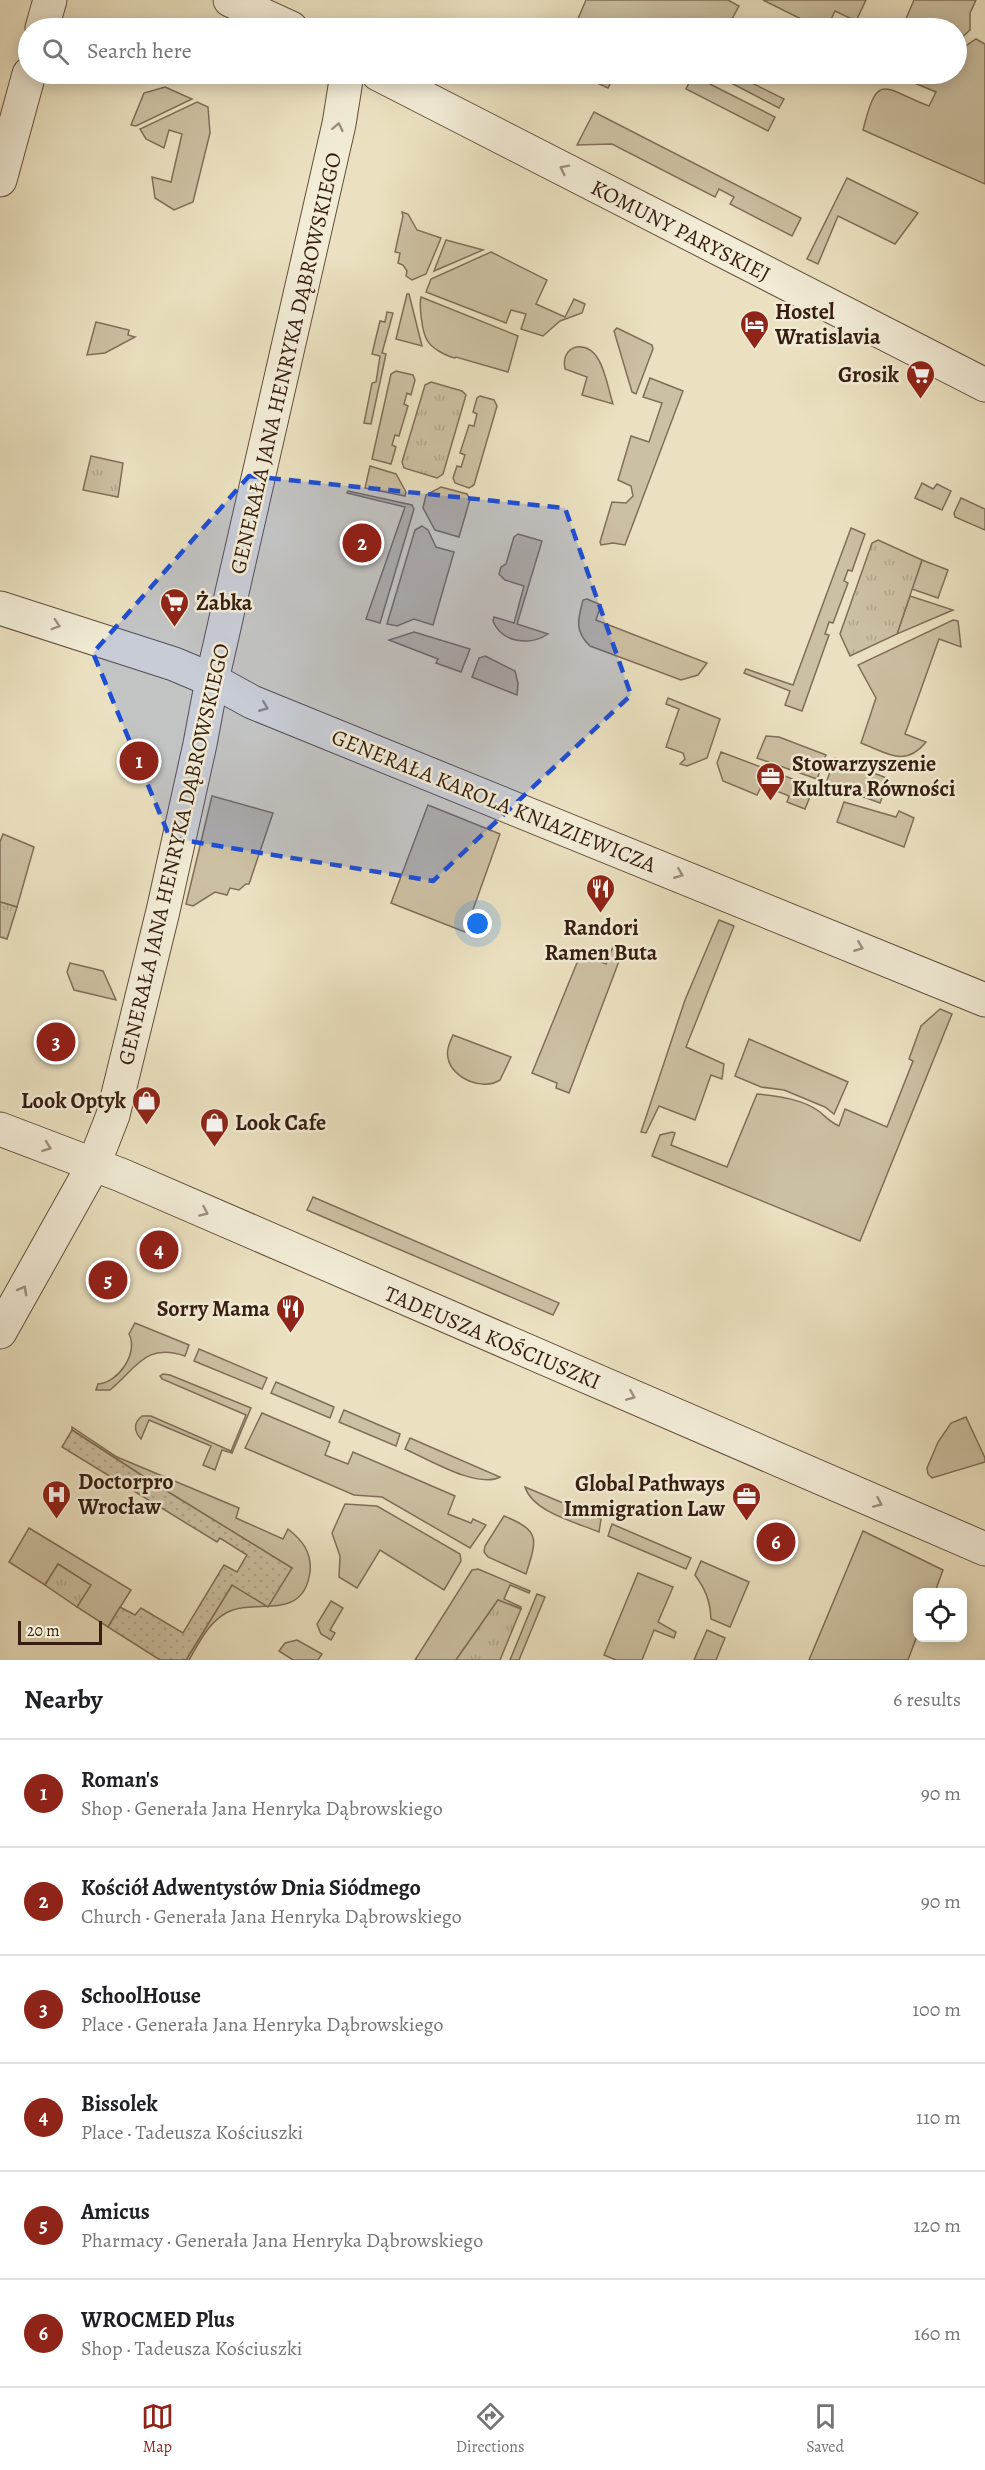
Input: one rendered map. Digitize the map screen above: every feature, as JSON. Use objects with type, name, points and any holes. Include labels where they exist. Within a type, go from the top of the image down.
[{"type":"street","points":[[45,18],[50,0]]},
{"type":"street","points":[[230,0],[276,16]]},
{"type":"street","points":[[0,180],[26,84]]},
{"type":"street","name":"GENERAŁA JANA HENRYKA DĄBROWSKIEGO","points":[[0,1332],[94,1164],[115,1107],[163,911],[212,680],[337,136],[345,84]]},
{"type":"street","name":"KOMUNY PARYSKIEJ","points":[[398,84],[985,385]]},
{"type":"street","name":"GENERAŁA KAROLA KNIAZIEWICZA","points":[[0,608],[174,664],[212,680],[252,702],[985,1000]]},
{"type":"street","name":"TADEUSZA KOŚCIUSZKI","points":[[0,1129],[94,1164],[985,1549]]},
{"type":"highlighted area","points":[[249,476],[565,508],[631,695],[433,881],[170,838],[93,653]]},
{"type":"green space","points":[[586,0],[728,0],[739,6],[732,18],[578,18]]},
{"type":"green space","points":[[763,0],[866,0],[857,18],[850,18],[835,11],[832,18],[799,18]]},
{"type":"green space","points":[[914,0],[976,0],[970,13],[970,30],[967,33],[967,18],[906,18]]},
{"type":"green space","points":[[976,39],[985,44],[985,184],[863,130],[873,99],[878,92],[884,89],[929,106],[936,92],[917,84],[967,84],[967,45]]},
{"type":"green space","points":[[688,84],[710,84],[775,117],[768,131],[686,89]]},
{"type":"green space","points":[[733,84],[754,84],[784,99],[779,108]]},
{"type":"green space","points":[[165,87],[192,99],[136,126],[131,125],[144,93]]},
{"type":"green space","points":[[197,102],[208,107],[210,133],[193,202],[174,210],[155,198],[152,177],[171,182],[182,134],[169,130],[164,148],[146,139],[140,129]]},
{"type":"green space","points":[[594,112],[801,218],[792,236],[730,204],[734,197],[719,189],[715,197],[612,144],[577,145]]},
{"type":"green space","points":[[847,178],[918,213],[895,244],[838,216],[818,264],[807,259]]},
{"type":"green space","points":[[402,212],[408,214],[417,230],[441,238],[426,274],[412,280],[406,276],[407,271],[403,265],[398,263],[400,253],[395,252]]},
{"type":"green space","points":[[446,240],[483,250],[434,271]]},
{"type":"green space","points":[[491,252],[547,280],[536,304],[565,317],[574,299],[585,304],[582,313],[560,321],[543,336],[521,329],[526,314],[511,310],[506,323],[426,292],[431,279]]},
{"type":"green space","points":[[407,294],[409,294],[422,346],[396,339]]},
{"type":"green space","points":[[421,297],[518,336],[508,372],[451,357],[432,346],[424,331]]},
{"type":"green space","points":[[387,312],[393,313],[382,353],[386,354],[371,424],[364,423],[372,383],[376,382],[380,356],[372,354],[380,321],[385,322]]},
{"type":"green space","points":[[96,322],[129,330],[128,335],[135,337],[105,353],[87,355]]},
{"type":"green space","points":[[617,328],[652,345],[653,349],[636,394],[632,392],[614,331]]},
{"type":"green space","points":[[576,347],[585,348],[598,358],[613,404],[582,395],[587,377],[565,369],[566,355]]},
{"type":"green space","points":[[396,371],[413,375],[415,380],[411,395],[407,393],[404,404],[408,406],[399,436],[395,435],[392,445],[396,447],[391,464],[372,459],[391,374]]},
{"type":"green space","points":[[650,378],[683,391],[625,545],[613,543],[601,545],[612,502],[626,503],[633,496],[631,486],[618,480],[631,436],[649,442],[662,403],[643,397]]},
{"type":"green space","points":[[431,382],[462,391],[466,395],[443,474],[437,478],[404,468],[402,462],[425,385]]},
{"type":"green space","points":[[480,396],[494,400],[497,406],[474,485],[469,488],[455,483],[453,478],[457,466],[461,467],[465,455],[460,453],[469,425],[474,426],[477,414],[473,412],[477,398]]},
{"type":"green space","points":[[91,456],[123,463],[118,497],[83,490]]},
{"type":"green space","points":[[370,466],[396,474],[406,492],[405,496],[365,488]]},
{"type":"green space","points":[[922,483],[933,489],[937,484],[951,491],[942,510],[915,498]]},
{"type":"green space","points":[[441,487],[467,494],[470,499],[459,537],[435,530],[423,508],[426,495]]},
{"type":"green space","points":[[348,491],[412,505],[414,509],[380,623],[366,619],[405,507],[347,493]]},
{"type":"green space","points":[[961,498],[985,509],[985,530],[955,517],[954,513]]},
{"type":"green space","points":[[422,526],[428,530],[436,547],[454,552],[433,625],[414,619],[397,626],[387,624],[415,530]]},
{"type":"green space","points":[[851,528],[865,534],[852,571],[848,570],[844,581],[848,583],[833,623],[829,622],[825,634],[829,635],[802,711],[785,705],[790,691],[744,673],[746,669],[793,685]]},
{"type":"green space","points":[[518,534],[542,541],[517,624],[548,634],[525,641],[503,634],[493,621],[494,617],[514,623],[524,586],[505,580],[499,574],[501,567],[506,564],[514,537]]},
{"type":"green space","points":[[878,540],[922,560],[897,634],[850,656],[840,634],[872,543]]},
{"type":"green space","points":[[922,560],[948,570],[938,598],[912,589]]},
{"type":"green space","points":[[910,596],[953,610],[897,634]]},
{"type":"green space","points":[[587,599],[601,605],[596,620],[707,663],[698,675],[681,680],[590,646],[579,630],[583,600]]},
{"type":"green space","points":[[953,620],[958,621],[961,647],[939,639],[905,734],[926,742],[911,755],[903,756],[887,754],[861,743],[876,698],[858,665]]},
{"type":"green space","points":[[414,632],[470,649],[461,672],[436,663],[438,659],[389,640]]},
{"type":"green space","points":[[485,656],[515,671],[518,683],[517,695],[472,677],[479,658]]},
{"type":"green space","points":[[668,698],[720,719],[707,758],[687,766],[680,764],[685,759],[683,753],[666,747],[679,709],[666,704]]},
{"type":"green space","points":[[766,736],[779,737],[826,755],[817,779],[757,758]]},
{"type":"green space","points":[[721,752],[814,787],[805,809],[787,802],[789,796],[762,785],[757,795],[723,781],[717,763]]},
{"type":"green space","points":[[835,758],[889,779],[880,803],[826,783]]},
{"type":"green space","points":[[212,796],[273,813],[249,884],[239,890],[230,888],[227,895],[215,892],[193,906],[186,904]]},
{"type":"green space","points":[[844,802],[896,817],[899,811],[914,818],[904,847],[837,822]]},
{"type":"green space","points":[[428,805],[500,834],[465,932],[391,903]]},
{"type":"green space","points":[[3,834],[34,847],[17,907],[0,902],[0,842]]},
{"type":"green space","points":[[0,902],[17,907],[7,939],[0,937]]},
{"type":"green space","points":[[719,920],[734,926],[686,1047],[724,1064],[722,1079],[711,1075],[695,1120],[659,1106],[646,1133],[641,1132],[685,1000]]},
{"type":"green space","points":[[614,944],[624,948],[569,1093],[556,1088],[557,1083],[532,1073],[581,953],[606,964]]},
{"type":"green space","points":[[70,963],[103,971],[116,1000],[74,990],[67,972]]},
{"type":"green space","points":[[940,1009],[952,1014],[860,1241],[652,1156],[660,1135],[672,1132],[675,1133],[671,1145],[727,1167],[757,1094],[781,1097],[806,1104],[839,1126],[845,1109],[887,1127],[913,1061],[909,1059],[921,1026]]},
{"type":"green space","points":[[453,1035],[511,1057],[500,1080],[493,1083],[477,1083],[455,1072],[448,1055]]},
{"type":"green space","points":[[749,1039],[848,1082],[834,1114],[825,1107],[784,1090],[761,1087],[735,1076]]},
{"type":"green space","points":[[313,1197],[559,1303],[553,1315],[307,1210]]},
{"type":"green space","points":[[135,1323],[189,1345],[185,1356],[160,1352],[151,1355],[142,1360],[110,1390],[96,1390],[98,1384],[113,1378],[125,1366],[131,1350],[129,1334]]},
{"type":"green space","points":[[199,1349],[267,1378],[262,1389],[194,1361]]},
{"type":"green space","points":[[163,1374],[251,1408],[232,1453],[222,1450],[215,1470],[203,1465],[211,1446],[149,1420],[141,1439],[136,1430],[137,1421],[142,1416],[151,1416],[231,1451],[246,1415],[162,1379],[160,1376]]},
{"type":"green space","points":[[276,1382],[334,1407],[330,1418],[271,1393]]},
{"type":"green space","points":[[344,1410],[400,1434],[396,1446],[339,1422]]},
{"type":"green space","points":[[262,1413],[330,1442],[325,1455],[348,1464],[353,1452],[455,1496],[448,1514],[471,1523],[473,1519],[486,1525],[470,1548],[382,1497],[354,1495],[245,1448]]},
{"type":"green space","points":[[966,1417],[985,1462],[932,1478],[927,1468],[938,1442],[951,1423]]},
{"type":"green space","points":[[72,1427],[117,1457],[239,1508],[236,1518],[283,1539],[288,1529],[302,1542],[308,1553],[310,1572],[306,1588],[298,1598],[288,1603],[250,1607],[226,1613],[209,1628],[189,1660],[186,1660],[232,1585],[292,1568],[152,1482],[72,1430]]},
{"type":"green space","points":[[72,1430],[292,1568],[268,1607],[232,1585],[186,1660],[160,1660],[108,1627],[120,1607],[135,1615],[141,1608],[183,1633],[224,1565],[237,1572],[247,1555],[220,1538],[217,1542],[62,1447]]},
{"type":"green space","points":[[410,1438],[500,1477],[490,1480],[479,1479],[452,1471],[405,1449]]},
{"type":"green space","points":[[525,1487],[601,1519],[599,1532],[546,1510],[529,1496]]},
{"type":"green space","points":[[345,1504],[377,1506],[460,1554],[461,1561],[444,1590],[380,1550],[357,1588],[339,1577],[340,1556],[332,1533]]},
{"type":"green space","points":[[504,1516],[525,1526],[533,1538],[534,1544],[526,1574],[488,1557],[484,1552],[485,1546]]},
{"type":"green space","points":[[612,1524],[691,1558],[686,1569],[608,1536]]},
{"type":"green space","points":[[29,1528],[131,1590],[108,1627],[77,1607],[90,1585],[58,1564],[45,1585],[9,1562]]},
{"type":"green space","points":[[863,1531],[943,1570],[936,1588],[913,1588],[915,1642],[908,1660],[809,1660]]},
{"type":"green space","points":[[701,1561],[749,1582],[730,1627],[711,1619],[707,1596],[695,1575]]},
{"type":"green space","points":[[58,1564],[91,1585],[77,1607],[45,1585]]},
{"type":"green space","points":[[478,1569],[530,1591],[529,1593],[510,1585],[504,1599],[521,1609],[498,1600],[456,1660],[415,1660],[472,1570]]},
{"type":"green space","points":[[638,1573],[673,1587],[658,1622],[676,1632],[674,1638],[654,1630],[642,1660],[616,1660],[604,1655]]},
{"type":"green space","points":[[537,1594],[545,1597],[519,1660],[510,1660]]},
{"type":"green space","points":[[498,1600],[521,1609],[500,1660],[456,1660]]},
{"type":"green space","points":[[331,1601],[343,1608],[330,1630],[335,1633],[331,1640],[321,1634],[317,1624]]},
{"type":"green space","points":[[707,1630],[725,1638],[716,1660],[694,1660]]},
{"type":"green space","points":[[297,1640],[322,1654],[318,1660],[293,1660],[279,1651],[285,1643]]},
{"type":"place","name":"Hostel Wratislavia","points":[[754,350]]},
{"type":"place","name":"Grosik","points":[[920,400]]},
{"type":"place","name":"Kościół Adwentystów Dnia Siódmego","points":[[362,543]]},
{"type":"place","name":"Żabka","points":[[175,628]]},
{"type":"place","name":"Roman's","points":[[139,761]]},
{"type":"place","name":"Stowarzyszenie Kultura Równości","points":[[771,802]]},
{"type":"place","name":"Randori Ramen Buta","points":[[601,914]]},
{"type":"place","name":"SchoolHouse","points":[[56,1042]]},
{"type":"place","name":"Look Optyk","points":[[147,1126]]},
{"type":"place","name":"Look Cafe","points":[[214,1148]]},
{"type":"place","name":"Bissolek","points":[[159,1250]]},
{"type":"place","name":"Amicus","points":[[108,1280]]},
{"type":"place","name":"Sorry Mama","points":[[291,1334]]},
{"type":"place","name":"Doctorpro Wrocław","points":[[57,1520]]},
{"type":"place","name":"Global Pathways Immigration Law","points":[[746,1522]]},
{"type":"place","name":"WROCMED Plus","points":[[776,1542]]}]
